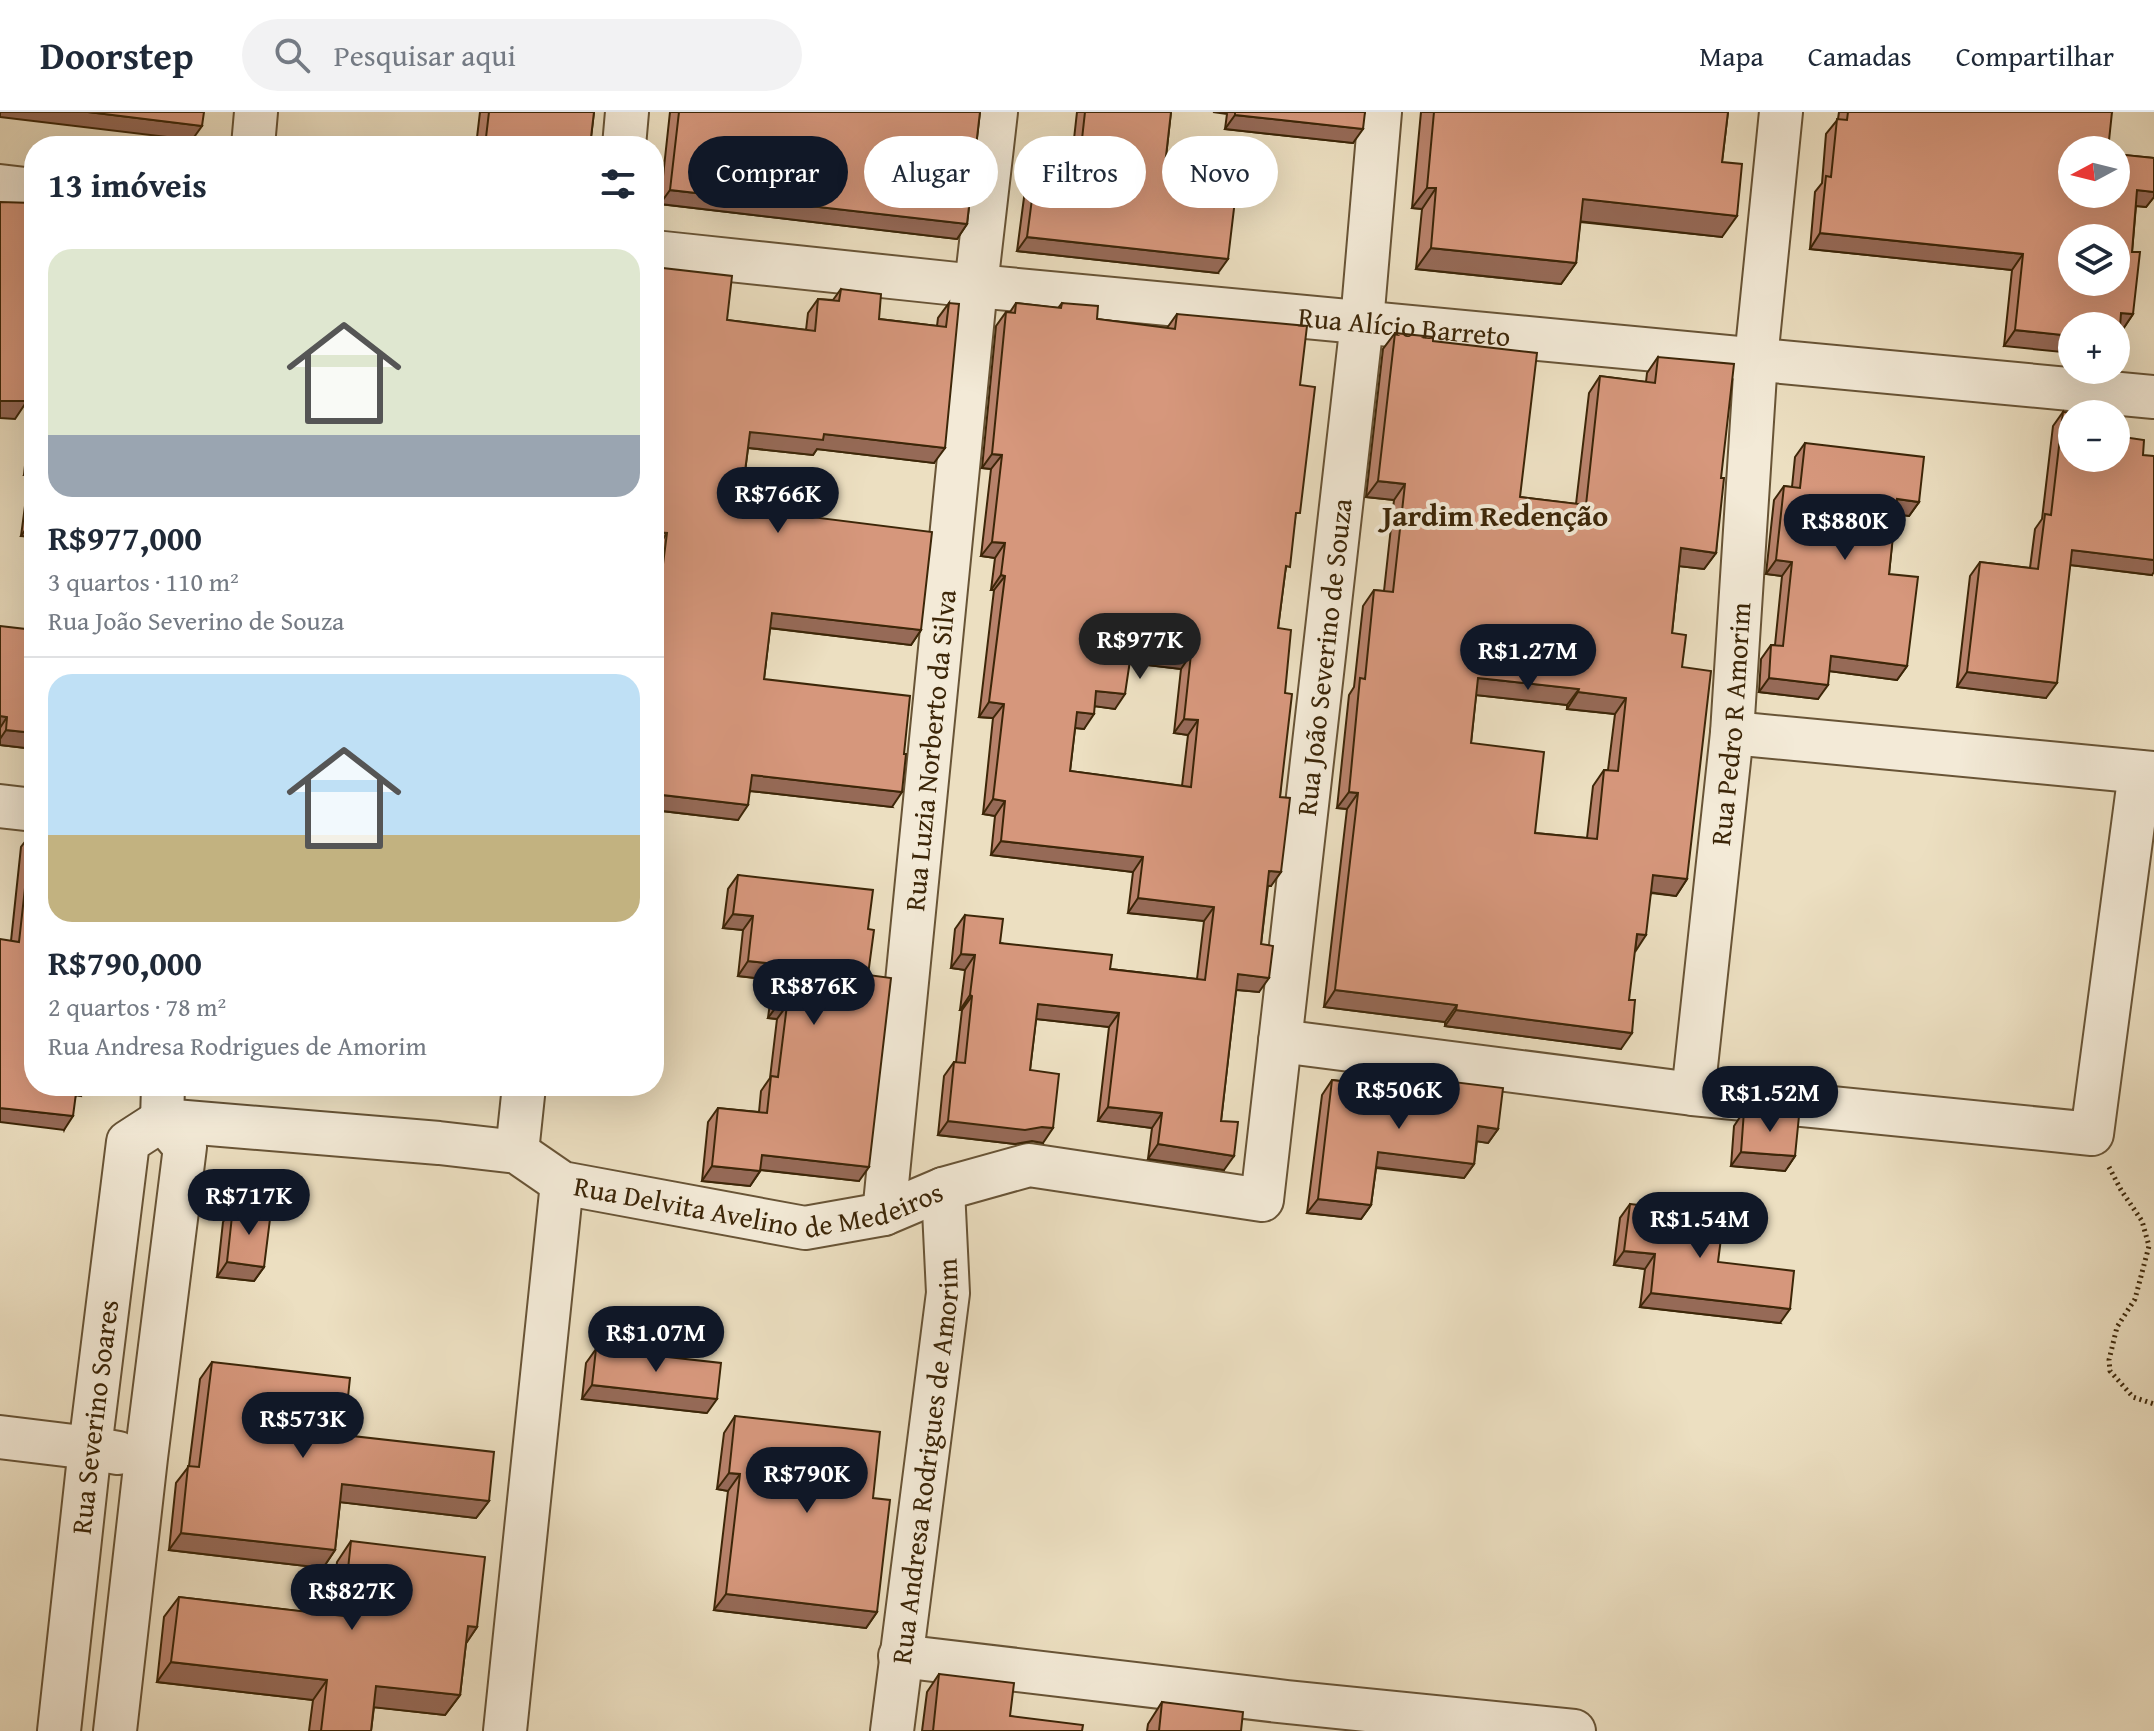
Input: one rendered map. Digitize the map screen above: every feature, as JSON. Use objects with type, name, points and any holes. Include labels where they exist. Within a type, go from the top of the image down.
[{"type":"street","points":[[254,136],[256,112]]},
{"type":"street","points":[[625,136],[627,112]]},
{"type":"street","name":"Rua Luzia Norberto da Silva","points":[[884,1214],[996,112]]},
{"type":"street","name":"Rua João Severino de Souza","points":[[1262,1200],[1362,322],[1380,112]]},
{"type":"street","name":"Rua Pedro R Amorim","points":[[1693,1094],[1732,733],[1756,359],[1781,112]]},
{"type":"street","points":[[0,186],[24,189]]},
{"type":"street","name":"Rua Alício Barreto","points":[[664,253],[976,286],[2154,397]]},
{"type":"street","points":[[1280,1041],[1693,1094],[2092,1134],[2147,773],[1732,733]]},
{"type":"street","points":[[0,806],[24,809]]},
{"type":"street","points":[[517,1152],[523,1096]]},
{"type":"street","name":"Rua Delvita Avelino de Medeiros","points":[[162,1103],[517,1152],[562,1183],[805,1228],[884,1214],[943,1189],[1029,1165],[1262,1200]]},
{"type":"street","name":"Rua Severino Soares","points":[[59,1731],[128,1142],[162,1103],[185,1147],[115,1731]]},
{"type":"street","points":[[505,1731],[562,1183]]},
{"type":"street","name":"Rua Andresa Rodrigues de Amorim","points":[[892,1731],[948,1293],[943,1189]]},
{"type":"street","points":[[0,1437],[146,1458]]},
{"type":"street","points":[[900,1656],[1286,1716],[1574,1731]]},
{"type":"path","points":[[2092,1134],[2121,1190],[2142,1221],[2149,1246],[2135,1299],[2117,1327],[2109,1360],[2110,1371],[2133,1397],[2154,1404]]},
{"type":"building","points":[[88,112],[204,112],[202,126]]},
{"type":"building","points":[[489,112],[594,112],[591,136],[486,136]]},
{"type":"building","points":[[679,112],[980,112],[977,136],[864,136],[864,208],[969,208],[967,224],[827,208],[848,208],[848,136],[688,136],[688,192],[670,190]]},
{"type":"building","points":[[1085,112],[1171,112],[1168,136],[1162,136],[1162,208],[1234,208],[1228,259],[1027,237],[1031,208],[1146,208],[1146,136],[1082,136]]},
{"type":"building","points":[[1235,112],[1365,112],[1363,129],[1235,115]]},
{"type":"building","points":[[1434,112],[1728,112],[1722,162],[1742,164],[1737,216],[1583,199],[1576,263],[1431,248],[1436,188],[1427,188]]},
{"type":"building","points":[[1848,112],[2112,112],[2109,136],[2058,136],[2058,208],[2130,208],[2130,155],[2154,158],[2154,192],[2137,190],[2132,252],[2140,252],[2133,314],[2058,312],[2058,335],[2015,330],[2023,254],[1820,233],[1826,176],[1831,177],[1837,119],[1847,120]]},
{"type":"building","points":[[0,202],[24,203],[24,401],[0,401]]},
{"type":"building","points":[[664,268],[732,276],[727,320],[815,331],[818,299],[839,301],[841,289],[881,294],[879,319],[946,327],[949,303],[959,304],[945,448],[824,434],[823,440],[750,432],[742,495],[788,501],[787,514],[932,532],[921,630],[772,613],[764,679],[910,696],[902,792],[752,775],[748,805],[664,795],[664,556],[667,533],[664,533]]},
{"type":"building","points":[[1016,303],[1061,308],[1062,303],[1098,306],[1097,319],[1175,329],[1177,314],[1307,326],[1300,385],[1315,387],[1300,513],[1296,513],[1290,567],[1286,566],[1278,628],[1291,630],[1285,693],[1292,694],[1280,797],[1290,798],[1281,872],[1269,871],[1261,944],[1273,946],[1269,978],[1238,974],[1221,1121],[1238,1122],[1234,1156],[1158,1144],[1162,1113],[1108,1107],[1119,1013],[1038,1004],[1030,1070],[1059,1074],[1053,1128],[1025,1130],[948,1121],[954,1062],[965,1063],[972,996],[975,955],[961,954],[965,915],[1003,919],[1000,943],[1112,955],[1110,969],[1205,980],[1214,907],[1138,898],[1143,857],[1001,841],[1005,801],[993,799],[1004,704],[989,702],[1005,576],[1001,575],[1005,543],[992,542],[1002,455],[992,454],[1006,312],[1015,313]],"holes":[[[1132,647],[1191,654],[1184,719],[1198,720],[1191,787],[1070,771],[1077,712],[1094,714],[1096,691],[1125,694]]]},
{"type":"building","points":[[1395,333],[1433,337],[1433,341],[1537,353],[1520,497],[1586,505],[1600,376],[1655,383],[1658,357],[1734,364],[1716,553],[1681,548],[1672,633],[1686,635],[1682,667],[1711,671],[1687,879],[1653,875],[1646,935],[1637,934],[1629,1000],[1635,1000],[1632,1033],[1456,1010],[1457,1005],[1335,990],[1358,793],[1349,792],[1360,678],[1365,679],[1374,590],[1393,592],[1405,484],[1378,481]],"holes":[[[1478,678],[1579,689],[1578,692],[1626,698],[1618,771],[1604,770],[1597,839],[1535,833],[1544,752],[1471,743]]]},
{"type":"building","points":[[2130,438],[2144,440],[2143,455],[2154,456],[2154,560],[2072,550],[2057,683],[1967,672],[1980,562],[2038,569],[2045,514],[2051,515],[2058,455],[2058,472],[2130,472]]},
{"type":"building","points":[[1805,443],[1924,457],[1919,502],[1897,499],[1889,574],[1918,577],[1907,666],[1831,656],[1828,685],[1769,678],[1771,645],[1783,646],[1792,562],[1776,560],[1784,486],[1800,488]]},
{"type":"building","points":[[0,626],[24,629],[24,732],[6,730],[7,717],[0,716]]},
{"type":"building","points":[[738,875],[873,890],[868,929],[874,930],[868,975],[891,978],[869,1167],[762,1155],[760,1171],[712,1166],[718,1108],[767,1113],[771,1076],[778,1077],[787,1005],[779,1003],[783,965],[748,961],[753,916],[733,914]]},
{"type":"building","points":[[24,897],[24,1096],[76,1096],[73,1116],[0,1108],[0,939],[19,942]]},
{"type":"building","points":[[1332,1080],[1435,1093],[1437,1080],[1503,1088],[1498,1129],[1478,1126],[1474,1164],[1378,1152],[1371,1205],[1318,1199]]},
{"type":"building","points":[[1744,1111],[1799,1116],[1795,1156],[1741,1152]]},
{"type":"building","points":[[1630,1204],[1724,1215],[1718,1262],[1794,1271],[1790,1309],[1651,1293],[1655,1254],[1624,1251]]},
{"type":"building","points":[[233,1207],[271,1211],[264,1267],[227,1262]]},
{"type":"building","points":[[596,1349],[721,1363],[717,1399],[592,1385]]},
{"type":"building","points":[[212,1362],[350,1378],[344,1435],[494,1452],[489,1501],[342,1484],[335,1550],[181,1533],[188,1466],[199,1467]]},
{"type":"building","points":[[735,1416],[880,1432],[873,1498],[890,1500],[877,1612],[726,1594],[740,1474],[729,1473]]},
{"type":"building","points":[[351,1541],[485,1557],[477,1627],[468,1626],[460,1695],[376,1686],[371,1731],[321,1731],[327,1680],[171,1662],[179,1597],[343,1616]]},
{"type":"building","points":[[939,1674],[1014,1683],[1010,1716],[1083,1725],[1082,1731],[933,1731]]},
{"type":"building","points":[[1162,1702],[1243,1712],[1241,1731],[1159,1731]]},
{"type":"district","name":"Jardim Redenção","points":[[1495,516]]}]
